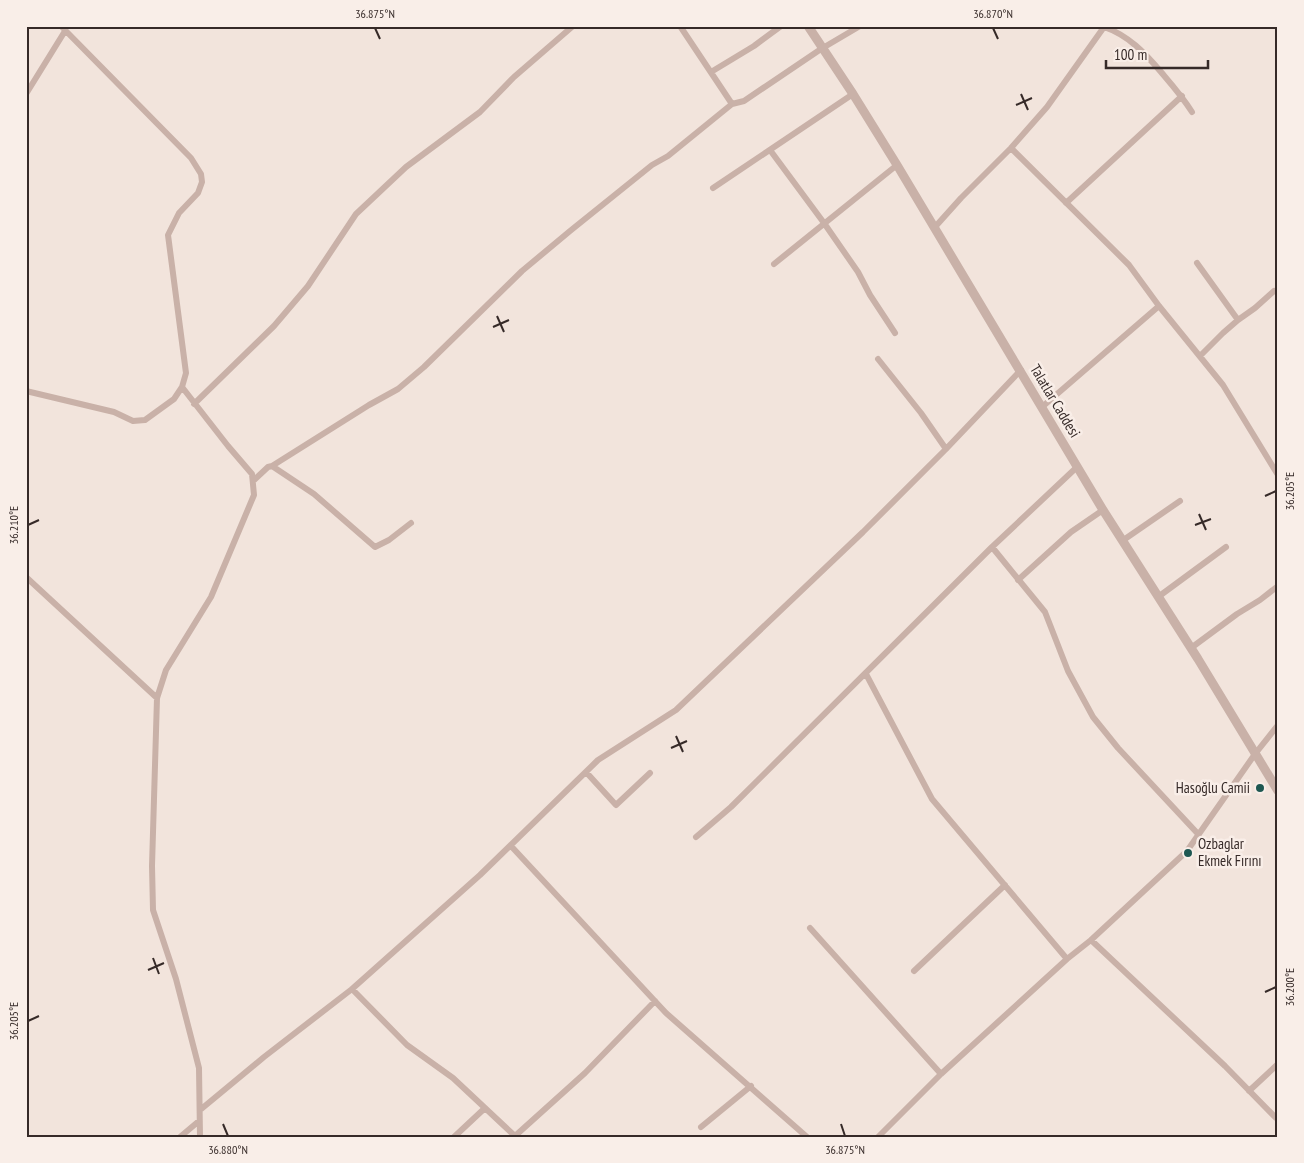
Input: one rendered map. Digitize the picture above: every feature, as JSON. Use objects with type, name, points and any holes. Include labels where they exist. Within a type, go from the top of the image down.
[{"type":"street","points":[[194,404],[274,326],[308,286],[356,214],[368,202],[406,167],[480,112],[514,76],[573,26]]},
{"type":"street","points":[[680,26],[732,104]]},
{"type":"street","points":[[711,72],[754,46],[781,26]]},
{"type":"street","name":"Talatlar Caddesi","points":[[808,26],[897,165],[1103,510],[1191,648],[1278,791]]},
{"type":"street","points":[[253,481],[268,467],[398,389],[424,367],[522,271],[652,165],[668,156],[732,104],[744,101],[821,49],[860,26]]},
{"type":"street","points":[[935,227],[1011,148],[1047,107],[1104,27],[1115,30],[1142,50],[1182,96],[1192,112]]},
{"type":"street","points":[[26,94],[63,29],[191,158],[201,174],[202,182],[198,192],[178,214],[168,235],[186,373],[182,387],[174,399],[145,420],[133,421],[114,412],[26,391]]},
{"type":"street","points":[[713,188],[853,94]]},
{"type":"street","points":[[1066,203],[1182,96]]},
{"type":"street","points":[[1011,148],[1130,265],[1159,306],[1223,385],[1278,475]]},
{"type":"street","points":[[770,150],[858,272],[870,295],[895,333]]},
{"type":"street","points":[[774,264],[897,165]]},
{"type":"street","points":[[1197,263],[1238,320]]},
{"type":"street","points":[[1200,356],[1223,333],[1256,308],[1274,291]]},
{"type":"street","points":[[1042,407],[1159,306]]},
{"type":"street","points":[[878,359],[922,413],[946,449]]},
{"type":"street","points":[[200,1110],[264,1057],[352,989],[480,875],[598,760],[676,710],[863,532],[1021,370]]},
{"type":"street","points":[[182,387],[252,474],[254,495],[211,597],[166,670],[157,698],[152,866],[153,910],[176,979],[199,1068],[200,1137]]},
{"type":"street","points":[[272,466],[314,494],[375,548],[389,540],[410,522]]},
{"type":"street","points":[[696,837],[731,807],[992,547],[1078,466]]},
{"type":"street","points":[[1122,541],[1180,500]]},
{"type":"street","points":[[1018,580],[1071,532],[1103,510]]},
{"type":"street","points":[[992,547],[1045,612],[1068,671],[1093,716],[1118,748],[1199,834]]},
{"type":"street","points":[[1158,597],[1226,547]]},
{"type":"street","points":[[26,578],[157,698]]},
{"type":"street","points":[[1191,648],[1278,586]]},
{"type":"street","points":[[866,674],[932,799],[1067,959]]},
{"type":"street","points":[[878,1137],[941,1074],[1187,851],[1278,724]]},
{"type":"street","points":[[586,772],[616,805],[650,774]]},
{"type":"street","points":[[511,846],[666,1013],[807,1137]]},
{"type":"street","points":[[914,971],[1005,885]]},
{"type":"street","points":[[810,928],[941,1074]]},
{"type":"street","points":[[1091,940],[1276,1118]]},
{"type":"street","points":[[352,989],[407,1046],[453,1078],[515,1136],[585,1073],[655,1001]]},
{"type":"street","points":[[1249,1091],[1278,1064]]},
{"type":"street","points":[[701,1127],[751,1086]]},
{"type":"street","points":[[454,1137],[486,1108]]},
{"type":"street","points":[[180,1137],[199,1121]]},
{"type":"place","name":"Hasoğlu Camii","points":[[1260,788]]},
{"type":"place","name":"Ozbaglar Ekmek Fırını","points":[[1188,853]]}]
